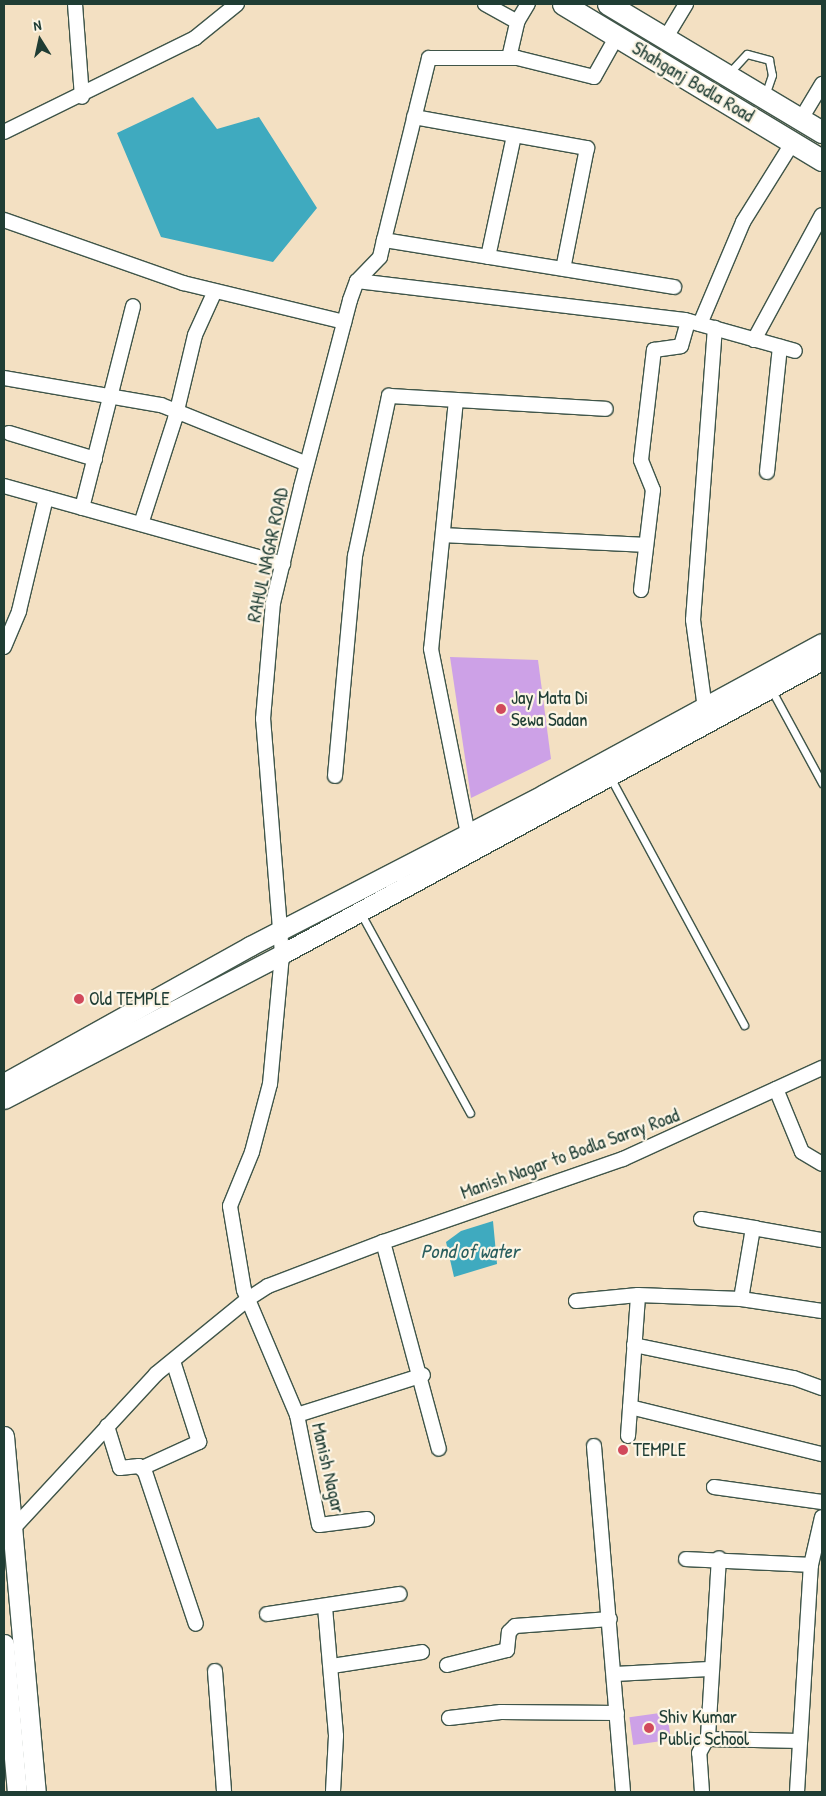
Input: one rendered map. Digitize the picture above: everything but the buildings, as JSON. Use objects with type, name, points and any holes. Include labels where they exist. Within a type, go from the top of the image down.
[{"type":"main road","name":"Shahganj Bodla Road","points":[[563,4],[822,160]]},
{"type":"main road","name":"Shahganj Bodla Road","points":[[608,4],[822,132]]},
{"type":"main road","points":[[733,106],[736,81]]},
{"type":"main road","points":[[4,1099],[282,954],[610,776],[705,714],[822,643]]},
{"type":"main road","points":[[4,1083],[279,932],[468,834],[705,714],[770,688],[822,660]]},
{"type":"main road","points":[[4,1436],[7,1533],[36,1792]]},
{"type":"main road","points":[[4,1644],[17,1792]]},
{"type":"street","points":[[75,4],[82,97]]},
{"type":"street","points":[[4,132],[82,97],[195,38],[237,4]]},
{"type":"street","points":[[485,4],[516,22]]},
{"type":"street","points":[[528,4],[516,22],[509,58],[594,77],[617,36]]},
{"type":"street","points":[[665,39],[686,4]]},
{"type":"street","name":"RAHUL NAGAR ROAD","points":[[296,1415],[246,1294],[237,1262],[230,1206],[252,1152],[270,1084],[282,954],[263,719],[273,603],[344,322],[358,281],[380,257],[429,58],[509,58]]},
{"type":"street","points":[[801,119],[822,84]]},
{"type":"street","points":[[414,117],[586,148],[563,269]]},
{"type":"street","points":[[488,257],[514,136]]},
{"type":"street","points":[[641,590],[652,485],[641,460],[654,350],[681,346],[743,222],[793,142]]},
{"type":"street","points":[[754,340],[822,215]]},
{"type":"street","points":[[4,220],[215,291],[344,322]]},
{"type":"street","points":[[384,240],[674,287]]},
{"type":"street","points":[[358,281],[694,322],[795,351]]},
{"type":"street","points":[[141,524],[177,410],[195,335],[215,291]]},
{"type":"street","points":[[82,508],[113,396],[133,306]]},
{"type":"street","points":[[705,714],[693,620],[715,328]]},
{"type":"street","points":[[766,472],[780,347]]},
{"type":"street","points":[[4,378],[113,396],[177,410],[307,464]]},
{"type":"street","points":[[335,776],[356,556],[389,396],[606,409]]},
{"type":"street","points":[[456,400],[442,535],[432,660],[468,834]]},
{"type":"street","points":[[10,433],[95,459]]},
{"type":"street","points":[[4,486],[283,564]]},
{"type":"street","points":[[4,647],[19,612],[46,498]]},
{"type":"street","points":[[442,535],[646,544]]},
{"type":"street","name":"Manish Nagar to Bodla Saray Road","points":[[7,1533],[107,1426],[173,1361],[246,1294],[383,1242],[623,1159],[822,1068]]},
{"type":"street","points":[[776,1090],[802,1152],[822,1164]]},
{"type":"street","points":[[701,1219],[822,1240]]},
{"type":"street","points":[[741,1299],[752,1230],[756,1228]]},
{"type":"street","points":[[383,1242],[423,1375],[439,1449]]},
{"type":"street","points":[[628,1436],[638,1295]]},
{"type":"street","points":[[576,1301],[638,1295],[741,1299],[822,1310]]},
{"type":"street","points":[[634,1345],[794,1378],[822,1388]]},
{"type":"street","points":[[107,1426],[120,1468],[142,1468],[199,1442],[173,1361]]},
{"type":"street","name":"Manish Nagar","points":[[367,1518],[319,1525],[296,1415],[423,1375]]},
{"type":"street","points":[[630,1407],[822,1454]]},
{"type":"street","points":[[594,1446],[615,1674],[623,1792]]},
{"type":"street","points":[[142,1468],[196,1624]]},
{"type":"street","points":[[714,1487],[822,1502]]},
{"type":"street","points":[[797,1792],[811,1565],[819,1542],[822,1517]]},
{"type":"street","points":[[686,1559],[719,1558],[811,1565]]},
{"type":"street","points":[[702,1792],[699,1748],[708,1739],[709,1669],[719,1558]]},
{"type":"street","points":[[268,1614],[325,1607],[400,1594]]},
{"type":"street","points":[[325,1607],[332,1666],[336,1736],[333,1792]]},
{"type":"street","points":[[448,1665],[507,1650],[515,1626],[610,1619]]},
{"type":"street","points":[[332,1666],[422,1652]]},
{"type":"street","points":[[615,1674],[709,1669]]},
{"type":"street","points":[[215,1671],[224,1792]]},
{"type":"street","points":[[449,1718],[501,1712],[617,1713]]},
{"type":"street","points":[[708,1739],[800,1741]]},
{"type":"lane","points":[[736,81],[742,56],[764,57],[773,66],[765,98]]},
{"type":"lane","points":[[770,688],[822,783]]},
{"type":"lane","points":[[610,776],[744,1024]]},
{"type":"lane","points":[[360,912],[470,1113]]},
{"type":"water","points":[[193,97],[217,129],[259,117],[317,208],[273,262],[161,237],[117,133]]},
{"type":"water","name":"Pond of water","points":[[493,1221],[497,1264],[454,1277],[446,1242],[461,1231]]},
{"type":"place","name":"Jay Mata Di Sewa Sadan","points":[[501,709]]},
{"type":"place","name":"Old TEMPLE","points":[[79,999]]},
{"type":"place","name":"TEMPLE","points":[[623,1450]]},
{"type":"place","name":"Shiv Kumar Public School","points":[[649,1728]]}]
